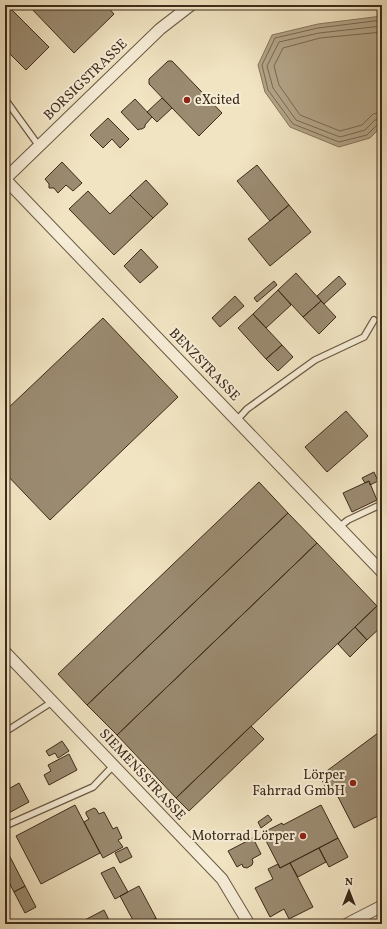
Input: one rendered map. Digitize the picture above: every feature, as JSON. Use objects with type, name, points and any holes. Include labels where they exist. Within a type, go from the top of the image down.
[{"type":"street","name":"BORSIGSTRASSE","points":[[5,179],[160,29],[191,5]]},
{"type":"street","name":"BENZSTRASSE","points":[[5,179],[382,572]]},
{"type":"street","name":"SIEMENSSTRASSE","points":[[5,652],[222,879],[249,924]]},
{"type":"street","points":[[347,924],[382,906]]},
{"type":"lane","points":[[5,99],[39,146]]},
{"type":"lane","points":[[237,420],[247,409],[315,360],[364,337],[374,320]]},
{"type":"lane","points":[[339,527],[348,520],[382,504]]},
{"type":"lane","points":[[5,732],[52,702]]},
{"type":"lane","points":[[5,826],[93,787],[113,766]]},
{"type":"water","points":[[382,16],[382,126],[370,138],[339,147],[290,127],[265,92],[258,65],[272,35],[318,24]]},
{"type":"building","points":[[28,5],[106,5],[114,14],[74,53]]},
{"type":"building","points":[[10,8],[49,47],[26,70],[5,49],[5,13]]},
{"type":"building","points":[[168,61],[172,61],[222,113],[199,136],[149,84],[149,79]]},
{"type":"building","points":[[162,98],[172,108],[157,122],[147,112]]},
{"type":"building","points":[[135,99],[152,117],[145,127],[138,130],[121,112]]},
{"type":"building","points":[[108,118],[129,139],[120,148],[112,139],[103,148],[90,135]]},
{"type":"building","points":[[62,162],[82,183],[73,191],[66,185],[58,193],[54,188],[49,188],[49,184],[45,179]]},
{"type":"building","points":[[257,165],[289,205],[270,221],[237,181]]},
{"type":"building","points":[[146,180],[168,204],[153,218],[130,195]]},
{"type":"building","points":[[88,191],[110,214],[130,195],[153,218],[114,255],[69,209]]},
{"type":"building","points":[[289,205],[311,232],[270,266],[248,239]]},
{"type":"building","points":[[141,249],[158,267],[140,283],[124,266]]},
{"type":"building","points":[[296,273],[321,301],[303,317],[278,290]]},
{"type":"building","points":[[339,276],[346,284],[324,304],[317,296]]},
{"type":"building","points":[[274,281],[277,285],[257,302],[254,298]]},
{"type":"building","points":[[278,290],[291,305],[266,328],[253,314]]},
{"type":"building","points":[[235,296],[244,306],[220,327],[212,318]]},
{"type":"building","points":[[321,301],[336,317],[319,334],[303,317]]},
{"type":"building","points":[[253,314],[282,345],[266,359],[238,328]]},
{"type":"building","points":[[103,318],[178,397],[50,520],[5,473],[5,411]]},
{"type":"building","points":[[282,345],[293,357],[278,371],[266,359]]},
{"type":"building","points":[[346,411],[368,436],[327,472],[305,447]]},
{"type":"building","points":[[374,472],[378,481],[370,485],[369,481],[365,483],[362,478]]},
{"type":"building","points":[[369,481],[377,500],[352,512],[343,493]]},
{"type":"building","points":[[259,482],[288,513],[87,705],[58,674]]},
{"type":"building","points":[[288,513],[317,543],[117,735],[87,705]]},
{"type":"building","points":[[317,543],[377,606],[176,798],[117,735]]},
{"type":"building","points":[[377,606],[382,611],[382,626],[367,640],[355,627]]},
{"type":"building","points":[[355,627],[367,640],[350,657],[338,644]]},
{"type":"building","points":[[251,726],[264,739],[189,811],[176,798]]},
{"type":"building","name":"Lörper Fahrrad GmbH","points":[[378,733],[382,742],[382,814],[354,828],[334,789],[328,792],[320,776]]},
{"type":"building","points":[[62,741],[69,751],[58,758],[55,753],[49,756],[46,751]]},
{"type":"building","points":[[69,754],[77,770],[49,785],[44,775],[51,771],[48,765]]},
{"type":"building","points":[[19,783],[29,802],[5,815],[5,791]]},
{"type":"building","points":[[75,805],[100,853],[41,884],[16,836]]},
{"type":"building","points":[[321,805],[338,838],[280,868],[262,833],[282,823],[283,825]]},
{"type":"building","points":[[94,808],[99,814],[104,812],[113,829],[117,827],[122,838],[118,840],[123,847],[103,858],[84,822],[89,819],[86,812]]},
{"type":"building","points":[[268,815],[272,820],[261,828],[258,822]]},
{"type":"building","points":[[253,838],[261,854],[252,859],[252,865],[247,868],[243,867],[242,864],[237,867],[228,851]]},
{"type":"building","points":[[338,838],[348,857],[329,867],[319,848]]},
{"type":"building","points":[[5,847],[25,886],[14,892],[5,875]]},
{"type":"building","points":[[127,847],[132,857],[120,863],[115,853]]},
{"type":"building","points":[[319,848],[326,862],[298,877],[290,863]]},
{"type":"building","points":[[290,863],[313,907],[289,919],[284,909],[270,917],[255,888],[273,879],[268,869],[278,864],[280,868]]},
{"type":"building","points":[[114,867],[128,892],[115,899],[101,873]]},
{"type":"building","points":[[25,886],[36,907],[25,913],[14,892]]},
{"type":"building","points":[[139,886],[156,918],[145,924],[135,924],[120,896]]},
{"type":"building","points":[[104,910],[111,924],[77,924]]},
{"type":"building","points":[[156,918],[159,924],[145,924]]},
{"type":"place","name":"eXcited","points":[[187,100]]},
{"type":"place","name":"Lörper Fahrrad GmbH","points":[[353,783]]},
{"type":"place","name":"Motorrad Lörper","points":[[303,836]]}]
